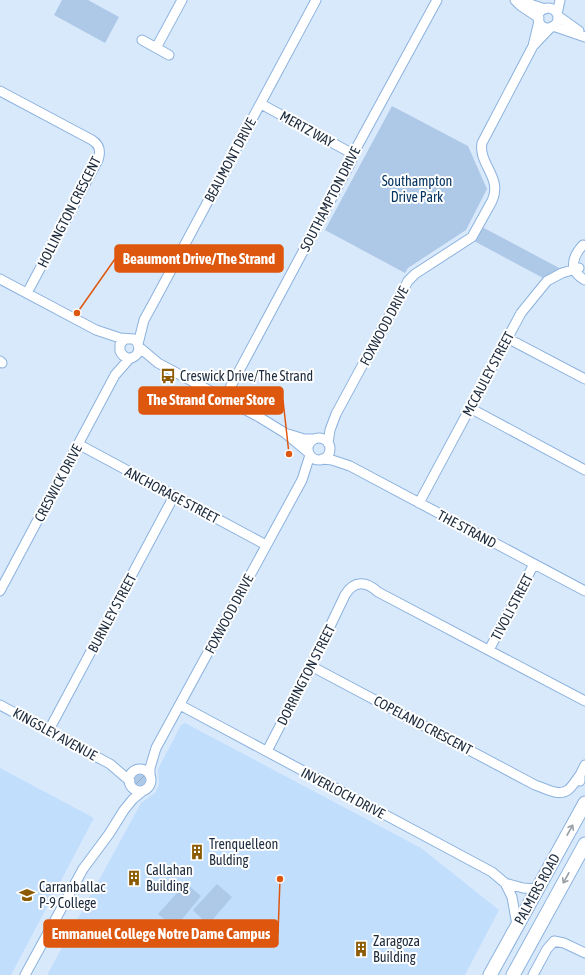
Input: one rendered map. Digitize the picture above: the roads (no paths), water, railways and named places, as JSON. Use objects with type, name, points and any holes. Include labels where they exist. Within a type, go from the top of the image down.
[{"type":"main road","name":"PALMERS ROAD","points":[[490,975],[585,803]]},
{"type":"main road","name":"PALMERS ROAD","points":[[513,975],[585,844]]},
{"type":"street","points":[[156,48],[182,0]]},
{"type":"street","name":"BEAUMONT DRIVE","points":[[126,339],[144,320],[316,0]]},
{"type":"street","name":"SOUTHAMPTON DRIVE","points":[[224,399],[353,154],[437,0]]},
{"type":"street","points":[[516,0],[554,10],[584,37]]},
{"type":"street","points":[[516,0],[544,26],[552,26],[584,37]]},
{"type":"street","points":[[539,20],[540,13],[553,0]]},
{"type":"street","points":[[552,26],[557,22],[560,0]]},
{"type":"street","name":"FOXWOOD DRIVE","points":[[328,444],[330,430],[336,414],[408,281],[415,274],[472,237],[495,195],[496,187],[482,152],[482,143],[533,46],[539,20]]},
{"type":"street","name":"FOXWOOD DRIVE","points":[[533,46],[552,26]]},
{"type":"street","points":[[142,40],[169,55]]},
{"type":"street","name":"HOLLINGTON CRESCENT","points":[[1,92],[95,142],[98,144],[100,150],[98,160],[27,293]]},
{"type":"street","name":"MERTZ WAY","points":[[261,104],[353,154]]},
{"type":"street","points":[[584,242],[574,256],[573,261],[580,271],[578,276],[585,280]]},
{"type":"street","name":"MCCAULEY STREET","points":[[419,503],[521,314],[543,285],[552,278],[580,271]]},
{"type":"street","points":[[0,279],[96,330],[113,336],[134,339],[139,346],[158,363],[255,415],[285,433],[315,459],[321,459],[328,454],[328,444],[323,439],[304,439],[285,433]]},
{"type":"street","name":"BEAUMONT DRIVE","points":[[139,346],[144,320]]},
{"type":"street","points":[[96,330],[124,356],[158,363]]},
{"type":"street","points":[[508,338],[585,379]]},
{"type":"street","points":[[120,352],[120,344],[126,339]]},
{"type":"street","points":[[132,358],[138,353],[139,346]]},
{"type":"street","name":"CRESWICK DRIVE","points":[[0,590],[115,375],[120,352]]},
{"type":"street","name":"CRESWICK DRIVE","points":[[115,375],[132,358]]},
{"type":"street","points":[[470,408],[585,470]]},
{"type":"street","name":"FOXWOOD DRIVE","points":[[315,439],[336,414]]},
{"type":"street","points":[[310,454],[308,449],[309,444],[315,439]]},
{"type":"street","name":"ANCHORAGE STREET","points":[[78,444],[266,544]]},
{"type":"street","name":"THE STRAND","points":[[328,444],[350,466]]},
{"type":"street","name":"FOXWOOD DRIVE","points":[[25,975],[83,869],[109,834],[124,810],[136,796],[150,784],[150,768],[156,748],[302,480],[310,454]]},
{"type":"street","name":"FOXWOOD DRIVE","points":[[302,480],[321,459]]},
{"type":"street","name":"THE STRAND","points":[[321,459],[332,460],[350,466],[585,591]]},
{"type":"street","name":"BURNLEY STREET","points":[[49,730],[174,496]]},
{"type":"street","name":"TIVOLI STREET","points":[[489,650],[534,564]]},
{"type":"street","name":"DORRINGTON STREET","points":[[267,752],[350,588],[369,585],[378,592],[489,650]]},
{"type":"street","points":[[489,650],[585,701]]},
{"type":"street","name":"COPELAND CRESCENT","points":[[311,666],[535,785],[554,792],[564,792],[580,775],[585,765]]},
{"type":"street","name":"KINGSLEY AVENUE","points":[[0,705],[110,764],[130,782]]},
{"type":"street","name":"INVERLOCH DRIVE","points":[[180,705],[492,872],[505,882],[523,888],[537,888]]},
{"type":"street","name":"FOXWOOD DRIVE","points":[[124,810],[128,797],[130,776],[156,748]]},
{"type":"street","name":"KINGSLEY AVENUE","points":[[110,764],[136,770]]},
{"type":"street","points":[[136,770],[144,770],[150,776]]},
{"type":"street","points":[[130,782],[135,789],[144,790]]},
{"type":"street","points":[[505,882],[512,897],[517,925]]},
{"type":"street","points":[[533,975],[547,949],[554,941],[564,943],[585,953]]},
{"type":"place","name":"Beaumont Drive/The Strand","points":[[77,313]]},
{"type":"place","name":"Creswick Drive/The Strand","points":[[168,376]]},
{"type":"place","name":"The Strand Corner Store","points":[[289,454]]},
{"type":"place","name":"Trenquelleon Bulding","points":[[197,852]]},
{"type":"place","name":"Callahan Building","points":[[134,878]]},
{"type":"place","name":"Emmanuel College Notre Dame Campus","points":[[280,879]]},
{"type":"place","name":"Carranballac P-9 College","points":[[27,895]]},
{"type":"place","name":"Zaragoza Building","points":[[361,949]]},
{"type":"park label","name":"Southampton Drive Park","points":[[417,190]]}]
